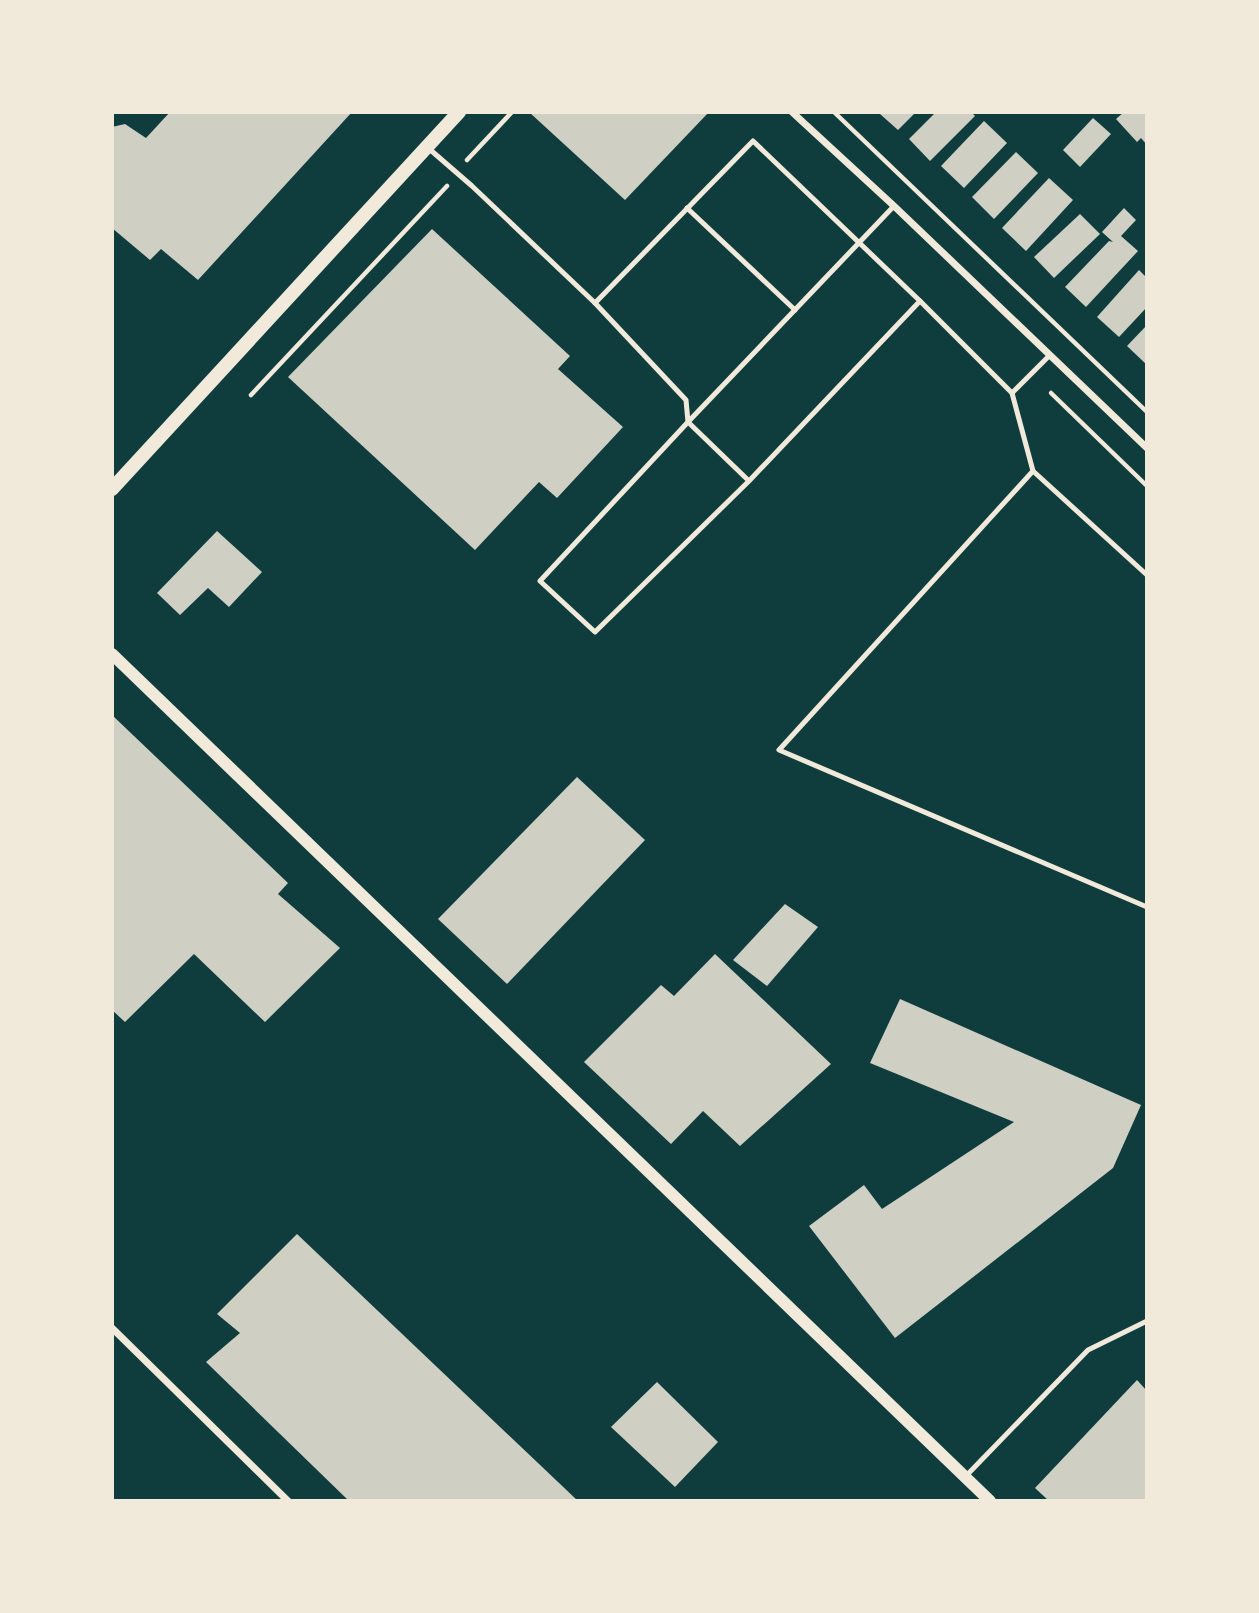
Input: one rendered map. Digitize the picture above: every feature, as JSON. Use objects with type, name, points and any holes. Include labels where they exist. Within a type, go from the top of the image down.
[{"type":"main road","points":[[112,489],[459,112]]},
{"type":"street","points":[[792,112],[1147,448]]},
{"type":"street","points":[[112,654],[990,1501]]},
{"type":"street","points":[[112,1328],[288,1501]]},
{"type":"lane","points":[[595,303],[753,141],[1012,393],[1033,471],[1147,575]]},
{"type":"lane","points":[[427,147],[595,303],[686,400],[688,422],[749,481]]},
{"type":"lane","points":[[894,206],[540,581],[595,632],[749,481],[920,301]]},
{"type":"lane","points":[[687,208],[795,310]]},
{"type":"lane","points":[[1012,393],[1050,355]]},
{"type":"lane","points":[[1033,471],[779,750],[1147,907]]},
{"type":"lane","points":[[965,1477],[1088,1350],[1147,1321]]},
{"type":"path","points":[[463,164],[512,112]]},
{"type":"path","points":[[834,112],[1147,412]]},
{"type":"path","points":[[251,395],[448,185]]},
{"type":"path","points":[[1051,393],[1147,486]]},
{"type":"building","points":[[170,112],[352,112],[198,280],[161,249],[150,260],[112,228],[112,127],[125,124],[146,138]]},
{"type":"building","points":[[529,112],[709,112],[625,200]]},
{"type":"building","points":[[916,112],[898,130],[880,114]]},
{"type":"building","points":[[936,112],[971,112],[975,116],[930,161],[909,139]]},
{"type":"building","points":[[1124,112],[1147,112],[1147,145],[1141,138],[1137,142],[1116,119]]},
{"type":"building","points":[[1093,118],[1111,134],[1080,167],[1063,150]]},
{"type":"building","points":[[984,121],[1007,143],[964,188],[941,166]]},
{"type":"building","points":[[1016,152],[1038,173],[994,219],[972,197]]},
{"type":"building","points":[[1049,178],[1073,200],[1026,251],[1002,228]]},
{"type":"building","points":[[1124,208],[1136,220],[1121,236],[1138,251],[1086,307],[1065,287],[1109,241],[1113,242],[1102,232]]},
{"type":"building","points":[[1080,214],[1100,234],[1054,278],[1034,257]]},
{"type":"building","points":[[432,229],[570,356],[558,369],[623,427],[557,498],[539,482],[475,550],[288,377]]},
{"type":"building","points":[[1139,270],[1147,278],[1147,307],[1119,337],[1097,317]]},
{"type":"building","points":[[1147,325],[1147,365],[1127,346]]},
{"type":"building","points":[[217,531],[262,572],[229,607],[208,588],[180,615],[157,593]]},
{"type":"building","points":[[112,715],[288,883],[278,894],[340,948],[265,1022],[194,954],[125,1022],[112,1010]]},
{"type":"building","points":[[577,777],[645,840],[507,984],[438,919]]},
{"type":"building","points":[[785,904],[818,927],[767,986],[733,960]]},
{"type":"building","points":[[715,954],[831,1064],[740,1146],[703,1111],[671,1144],[584,1062],[661,985],[674,996]]},
{"type":"building","points":[[900,999],[1141,1105],[1113,1168],[895,1338],[809,1226],[864,1185],[882,1209],[1014,1122],[870,1063]]},
{"type":"building","points":[[297,1234],[578,1501],[349,1501],[206,1362],[240,1333],[217,1314]]},
{"type":"building","points":[[1137,1380],[1147,1391],[1147,1501],[1049,1501],[1035,1488]]},
{"type":"building","points":[[657,1382],[718,1442],[675,1487],[611,1427]]}]
